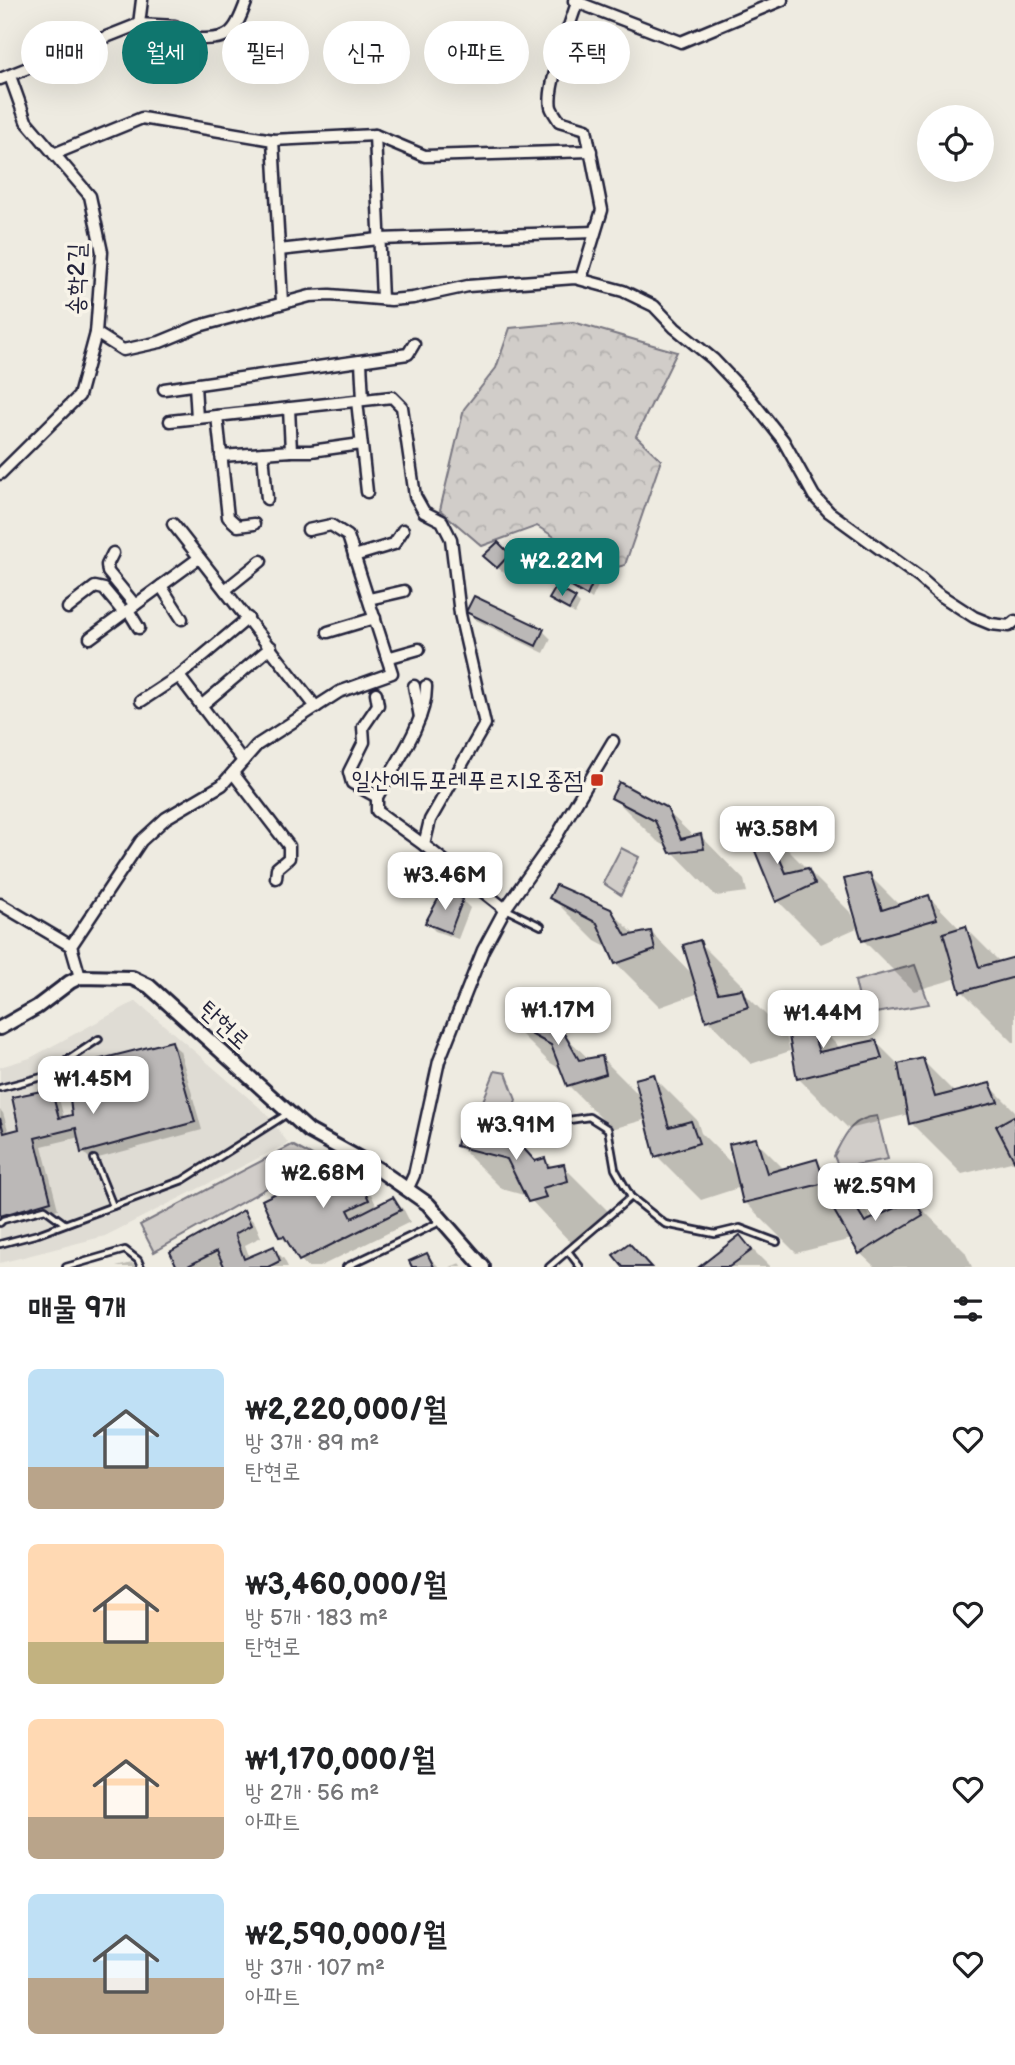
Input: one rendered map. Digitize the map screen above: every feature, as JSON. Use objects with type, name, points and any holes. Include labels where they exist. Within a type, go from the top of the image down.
[{"type":"main road","name":"탄현로","points":[[80,977],[132,978],[149,986],[309,1131],[408,1188],[444,1221],[483,1267]]},
{"type":"main road","points":[[0,1028],[37,1007],[80,977]]},
{"type":"street","points":[[139,21],[142,0]]},
{"type":"street","points":[[208,39],[227,36],[237,26],[247,0]]},
{"type":"street","points":[[581,279],[602,210],[586,129],[559,121],[551,106],[557,65],[576,1],[681,42],[782,0]]},
{"type":"street","name":"송학2길","points":[[0,474],[79,396],[96,333],[102,252],[90,196],[26,121],[5,78],[122,31]]},
{"type":"street","points":[[54,154],[142,118],[273,140],[375,135],[425,156],[590,151]]},
{"type":"street","points":[[375,135],[382,299]]},
{"type":"street","points":[[273,140],[282,302]]},
{"type":"street","points":[[279,250],[379,239],[595,232]]},
{"type":"street","points":[[96,333],[123,350],[160,342],[199,326],[310,296],[413,298],[468,286],[581,279],[623,291],[654,306],[675,328],[713,359],[749,397],[783,440],[814,496],[829,512],[937,593],[974,617],[990,624],[1009,626],[1015,621]]},
{"type":"street","points":[[164,389],[408,354],[414,344]]},
{"type":"street","points":[[361,362],[361,444],[367,492]]},
{"type":"street","points":[[195,385],[197,418]]},
{"type":"street","points":[[170,421],[392,397],[402,407],[415,496],[425,512],[442,521],[451,539],[460,614],[485,724],[430,820],[424,845]]},
{"type":"street","points":[[288,451],[291,451],[289,408]]},
{"type":"street","points":[[217,416],[228,517],[238,526],[254,524]]},
{"type":"street","points":[[221,456],[311,451],[361,444]]},
{"type":"street","points":[[263,453],[267,499]]},
{"type":"street","points":[[173,524],[271,646],[316,707]]},
{"type":"street","points":[[71,946],[141,841],[166,818],[222,785],[257,745],[339,692],[392,673],[348,536],[331,525],[308,530]]},
{"type":"street","points":[[354,556],[394,544],[403,530]]},
{"type":"street","points":[[113,553],[107,565],[108,572],[139,628]]},
{"type":"street","points":[[90,638],[199,558]]},
{"type":"street","points":[[225,590],[261,561]]},
{"type":"street","points":[[161,586],[182,619]]},
{"type":"street","points":[[68,608],[94,587],[104,589],[129,610]]},
{"type":"street","points":[[369,598],[404,591]]},
{"type":"street","points":[[141,701],[179,676],[248,618]]},
{"type":"street","points":[[328,632],[375,618]]},
{"type":"street","points":[[201,706],[271,646]]},
{"type":"street","points":[[387,658],[419,649]]},
{"type":"street","points":[[179,676],[243,761]]},
{"type":"street","points":[[414,686],[421,718]]},
{"type":"street","points":[[426,686],[426,701],[421,718],[377,797],[377,811],[505,909]]},
{"type":"street","points":[[376,693],[378,705],[362,727],[364,742],[349,772],[352,783],[377,797]]},
{"type":"street","points":[[408,1188],[414,1175],[439,1061],[483,950],[505,909],[556,837],[612,741]]},
{"type":"street","points":[[233,773],[289,846],[289,858],[278,868],[276,877]]},
{"type":"street","points":[[0,904],[71,946],[80,977]]},
{"type":"lane","points":[[505,909],[541,926]]},
{"type":"lane","points":[[0,1087],[42,1077],[99,1039]]},
{"type":"lane","points":[[0,1244],[65,1224],[183,1180],[288,1114]]},
{"type":"lane","points":[[560,1129],[569,1120],[589,1117],[608,1129],[615,1169],[631,1197],[665,1224],[715,1234],[740,1228],[777,1242]]},
{"type":"lane","points":[[94,1159],[113,1206]]},
{"type":"lane","points":[[549,1267],[631,1197]]},
{"type":"lane","points":[[0,1223],[44,1209],[65,1224]]},
{"type":"lane","points":[[345,1267],[444,1221]]},
{"type":"lane","points":[[66,1267],[125,1250],[138,1260],[141,1267]]},
{"type":"lane","points":[[568,1251],[580,1267]]},
{"type":"shaded area","points":[[136,1001],[266,1113],[288,1143],[105,1236],[0,1263],[0,1067],[30,1058]]},
{"type":"green space","points":[[573,322],[677,352],[636,436],[661,460],[625,565],[607,570],[537,526],[482,546],[440,510],[464,409],[496,368],[510,328]]},
{"type":"green space","points":[[621,848],[639,857],[621,895],[603,883]]},
{"type":"green space","points":[[915,965],[929,1004],[863,1015],[855,981]]},
{"type":"green space","points":[[495,1071],[506,1073],[516,1100],[511,1118],[481,1106]]},
{"type":"green space","points":[[877,1116],[888,1159],[839,1168],[834,1156],[850,1129],[861,1120]]},
{"type":"green space","points":[[292,1145],[318,1159],[154,1252],[140,1225]]},
{"type":"building","points":[[498,542],[510,554],[497,568],[483,556]]},
{"type":"building","points":[[577,569],[595,578],[587,596],[570,586]]},
{"type":"building","points":[[556,587],[576,598],[569,610],[549,599]]},
{"type":"building","points":[[474,596],[544,629],[536,646],[466,612]]},
{"type":"building","points":[[619,782],[667,808],[681,839],[701,834],[704,849],[670,853],[655,821],[611,798]]},
{"type":"building","points":[[764,823],[786,873],[808,868],[815,884],[776,902],[746,829]]},
{"type":"building","points":[[870,873],[882,910],[929,895],[937,919],[862,941],[844,879]]},
{"type":"building","points":[[556,885],[611,909],[626,936],[651,931],[655,950],[615,964],[597,923],[549,898]]},
{"type":"building","points":[[443,890],[463,899],[450,933],[425,923]]},
{"type":"building","points":[[966,926],[979,967],[1015,957],[1015,977],[960,992],[943,933]]},
{"type":"building","points":[[700,940],[718,993],[742,989],[748,1007],[706,1021],[683,945]]},
{"type":"building","points":[[510,1004],[562,1030],[579,1060],[602,1056],[606,1074],[567,1086],[551,1045],[503,1019]]},
{"type":"building","points":[[805,1011],[819,1052],[876,1040],[882,1058],[797,1079],[785,1015]]},
{"type":"building","points":[[172,1041],[195,1122],[81,1153],[76,1128],[35,1138],[51,1201],[0,1216],[0,1118],[4,1133],[19,1129],[12,1097],[51,1089],[59,1118],[72,1115],[67,1075],[82,1071],[81,1064]]},
{"type":"building","points":[[923,1058],[935,1097],[990,1083],[998,1102],[909,1124],[898,1064]]},
{"type":"building","points":[[654,1074],[669,1127],[691,1121],[699,1143],[655,1157],[635,1079]]},
{"type":"building","points":[[1014,1116],[1015,1119],[1015,1162],[996,1126]]},
{"type":"building","points":[[460,1127],[517,1141],[535,1161],[545,1158],[548,1167],[564,1164],[568,1181],[542,1188],[546,1197],[528,1202],[507,1159],[456,1146]]},
{"type":"building","points":[[756,1138],[767,1173],[817,1159],[825,1183],[743,1203],[729,1144]]},
{"type":"building","points":[[341,1161],[354,1168],[369,1200],[348,1210],[352,1218],[393,1197],[401,1210],[299,1261],[284,1236],[279,1237],[262,1200]]},
{"type":"building","points":[[851,1199],[865,1222],[914,1199],[923,1215],[859,1254],[833,1209]]},
{"type":"building","points":[[244,1210],[251,1225],[235,1234],[244,1259],[274,1246],[280,1261],[268,1267],[222,1267],[224,1266],[217,1251],[186,1267],[177,1267],[170,1252]]},
{"type":"building","points":[[740,1235],[752,1250],[729,1267],[699,1267]]},
{"type":"building","points":[[629,1243],[651,1267],[623,1267],[613,1255]]},
{"type":"building","points":[[427,1253],[434,1267],[412,1267],[409,1261]]},
{"type":"place","name":"일산에듀포레푸르지오종점","points":[[597,780]]}]
